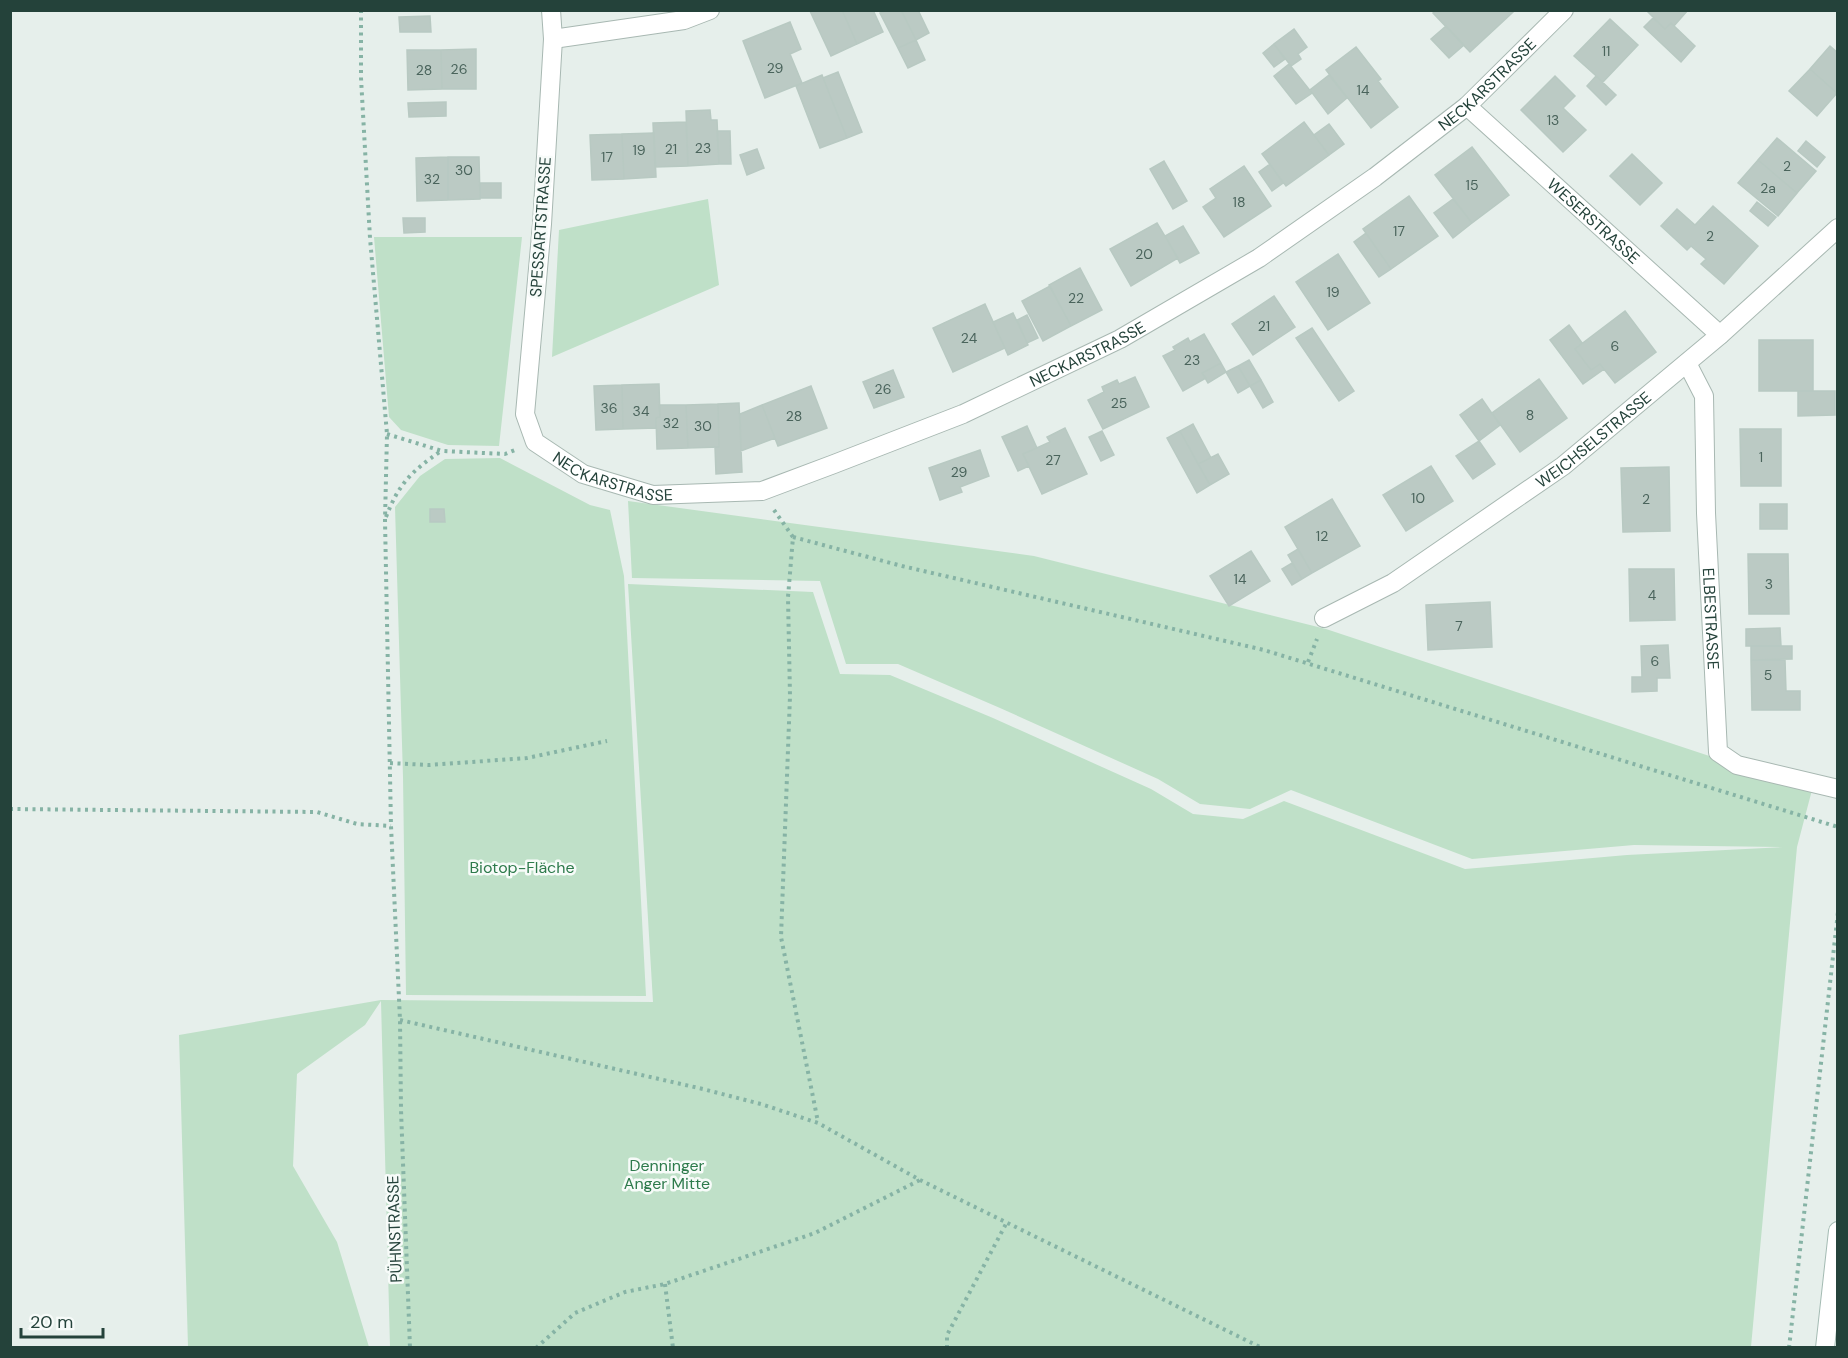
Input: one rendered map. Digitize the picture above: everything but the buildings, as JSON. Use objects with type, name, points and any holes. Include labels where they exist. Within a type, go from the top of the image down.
[{"type":"street","name":"SPESSARTSTRASSE","points":[[535,442],[525,414],[542,220],[553,39],[551,10]]},
{"type":"street","points":[[553,39],[684,20],[710,10]]},
{"type":"street","name":"NECKARSTRASSE","points":[[535,442],[583,474],[653,495],[762,491],[963,414],[1120,339],[1259,258],[1374,177],[1467,106],[1564,10]]},
{"type":"street","name":"WESERSTRASSE","points":[[1467,106],[1720,335]]},
{"type":"street","name":"WEICHSELSTRASSE","points":[[1324,618],[1393,583],[1563,466],[1720,335],[1838,228]]},
{"type":"street","name":"ELBESTRASSE","points":[[1687,363],[1704,396],[1706,513],[1718,752],[1737,765],[1838,789]]},
{"type":"street","points":[[1825,1347],[1838,1231]]},
{"type":"path","name":"PÜHNSTRASSE","points":[[361,10],[361,78],[370,238],[387,434],[385,520],[390,763],[410,1347]]},
{"type":"path","points":[[387,434],[442,451],[505,454],[535,442]]},
{"type":"path","points":[[385,520],[395,495],[416,468],[442,451]]},
{"type":"path","points":[[762,491],[793,537],[788,597],[790,696],[781,937],[818,1123]]},
{"type":"path","points":[[793,537],[902,566],[1264,650],[1838,827]]},
{"type":"path","points":[[390,763],[429,765],[527,758],[607,741]]},
{"type":"path","points":[[10,809],[317,812],[357,824],[392,826]]},
{"type":"path","points":[[1790,1347],[1838,912]]},
{"type":"path","points":[[400,1020],[703,1089],[761,1104],[818,1123],[920,1180],[1262,1347]]},
{"type":"path","points":[[536,1347],[575,1312],[625,1292],[665,1284],[815,1233],[920,1180]]},
{"type":"path","points":[[947,1347],[947,1335],[1007,1222]]},
{"type":"path","points":[[665,1284],[673,1347]]},
{"type":"green space","points":[[708,199],[719,285],[552,357],[559,230]]},
{"type":"green space","points":[[374,237],[522,237],[499,446],[448,445],[401,430],[389,417]]},
{"type":"green space","name":"Biotop-Fläche","points":[[500,458],[590,505],[610,510],[624,576],[646,996],[406,995],[403,777],[395,507],[420,476],[445,459]]},
{"type":"green space","name":"Denninger Anger Mitte","points":[[628,501],[1034,556],[1326,629],[1812,790],[1797,847],[1751,1347],[390,1347],[381,1001],[365,1025],[297,1074],[293,1166],[337,1242],[369,1347],[188,1347],[179,1035],[381,1000],[653,1002],[628,584],[813,592],[840,674],[890,675],[993,718],[1151,789],[1193,814],[1243,819],[1284,801],[1465,869],[1627,855],[1783,847],[1634,845],[1472,859],[1291,790],[1250,809],[1200,804],[1158,779],[898,664],[846,664],[820,581],[632,578]]}]
